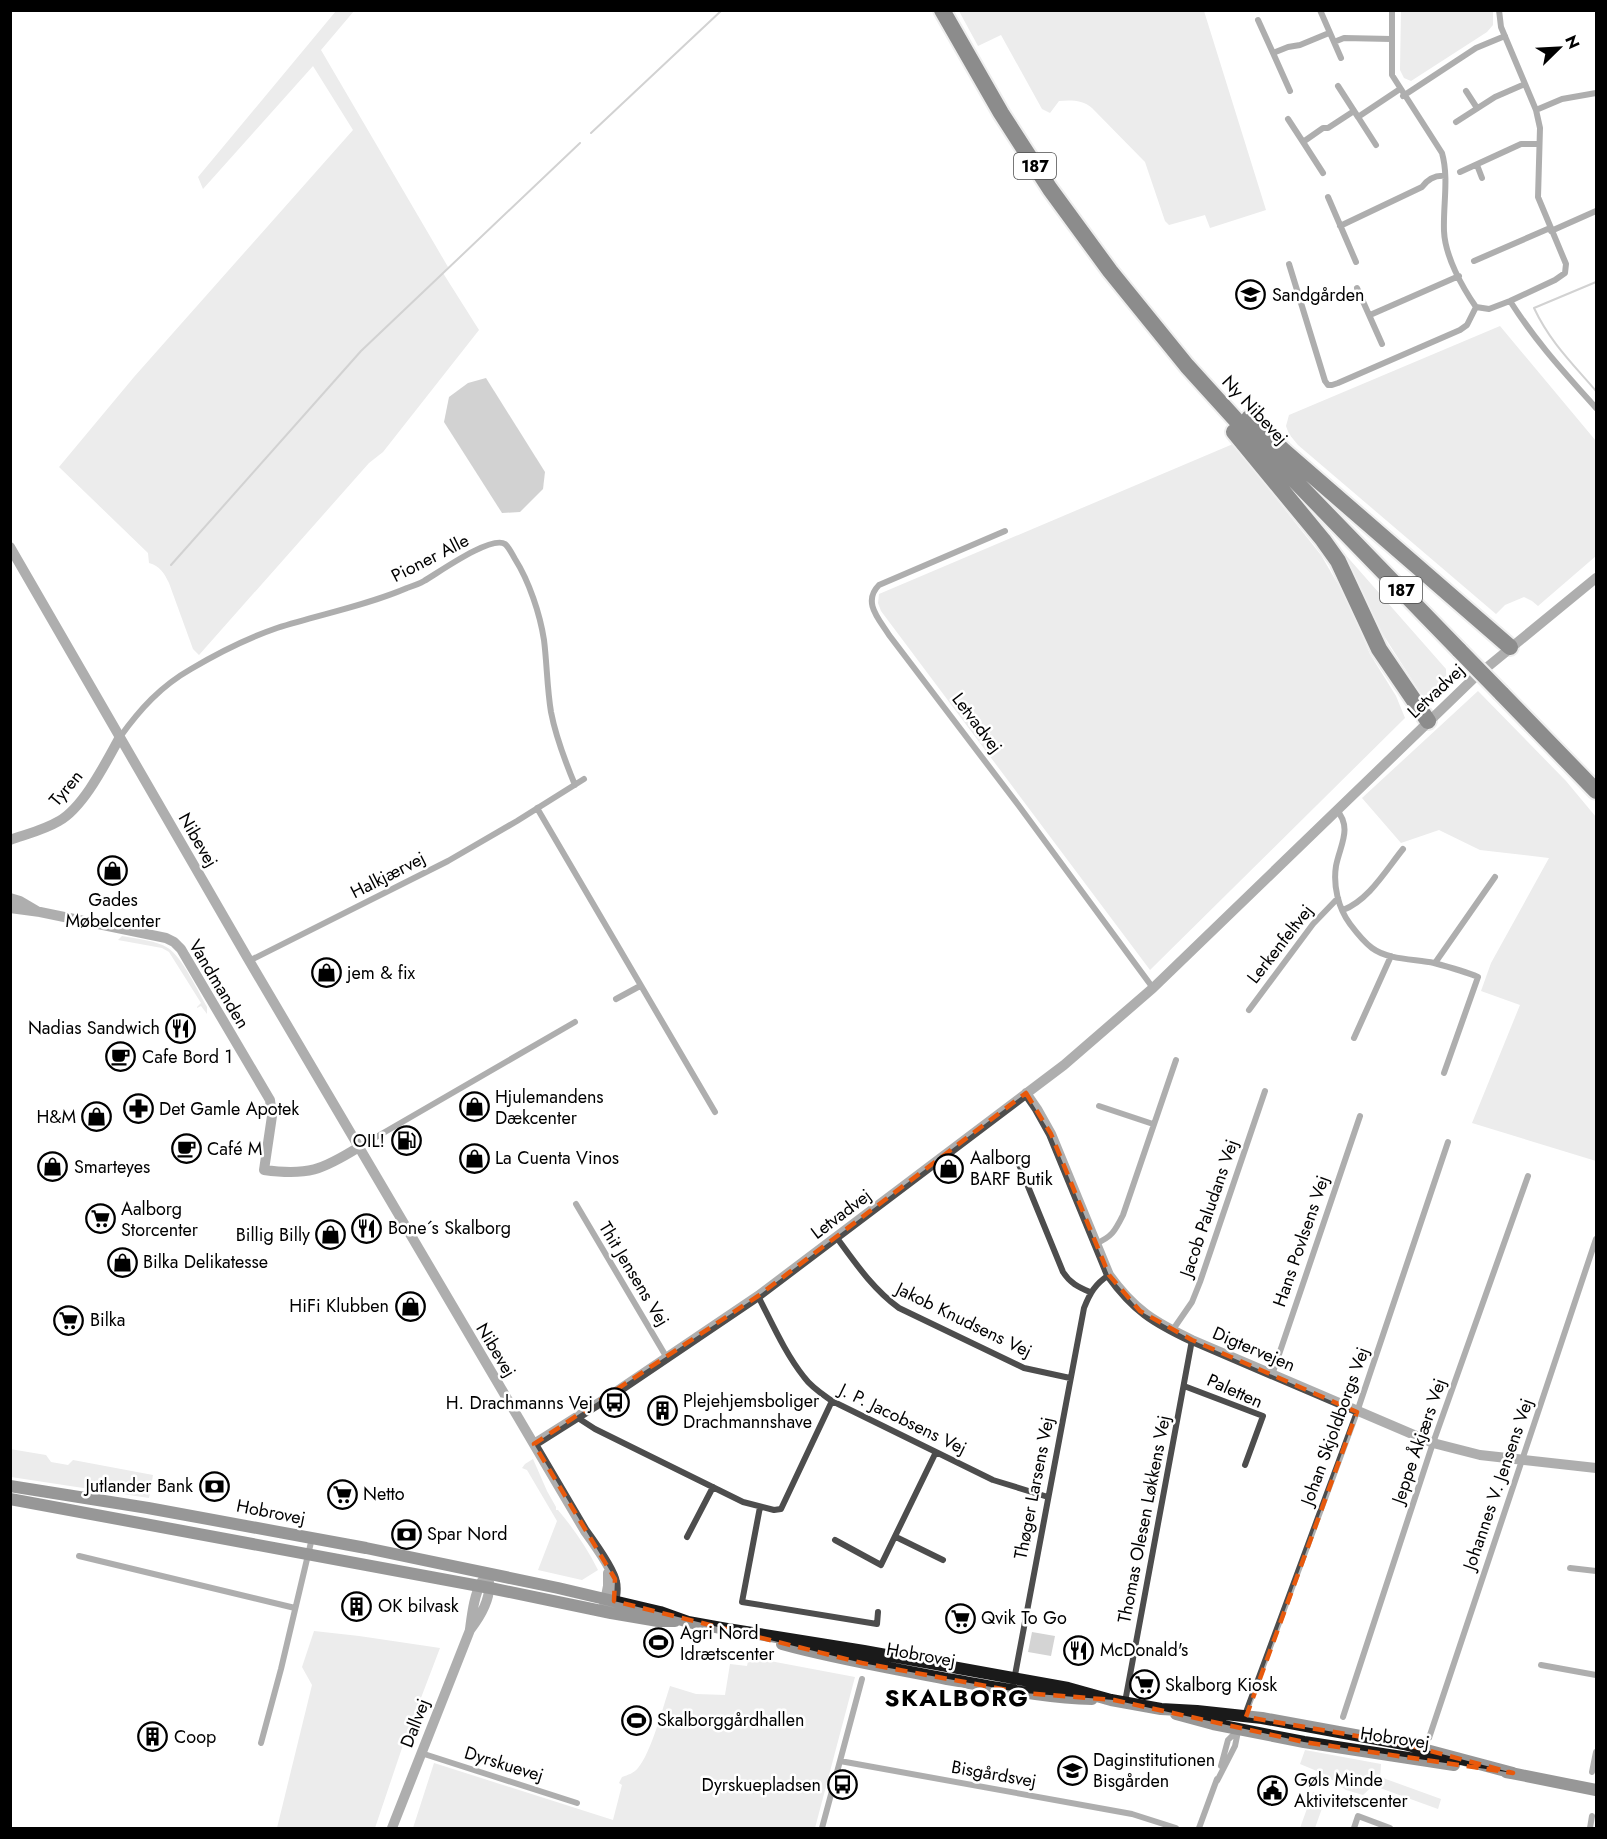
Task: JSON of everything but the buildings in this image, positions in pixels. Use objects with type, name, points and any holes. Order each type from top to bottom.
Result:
[{"type":"highway","name":"Ny Nibevej","points":[[942,10],[1001,113],[1050,189],[1110,271],[1187,366],[1236,420],[1596,790]]},
{"type":"highway","points":[[1143,311],[1268,437],[1510,648]]},
{"type":"highway","points":[[1187,366],[1203,394],[1338,561],[1379,649],[1428,721]]},
{"type":"main road","name":"Hobrovej","points":[[10,1486],[148,1508],[488,1573],[608,1606]]},
{"type":"main road","name":"Hobrovej","points":[[10,1499],[484,1587],[660,1612],[688,1622],[727,1629],[825,1656],[1013,1684],[1067,1699],[1111,1700],[1161,1708],[1197,1710],[1270,1720],[1404,1744],[1513,1773]]},
{"type":"main road","name":"Hobrovej","points":[[1161,1708],[1195,1720],[1238,1730],[1335,1747],[1513,1773],[1596,1790]]},
{"type":"street","points":[[1320,10],[1341,58]]},
{"type":"street","points":[[1392,10],[1392,75],[1442,153],[1446,165],[1444,232],[1447,252],[1476,307],[1489,309],[1555,280],[1565,273],[1566,264],[1538,197],[1540,128],[1536,110],[1501,27],[1499,10]]},
{"type":"street","points":[[1258,20],[1290,92]]},
{"type":"street","points":[[1273,53],[1329,33]]},
{"type":"street","points":[[1303,142],[1323,128],[1328,128],[1401,92],[1476,48],[1505,36]]},
{"type":"street","points":[[1334,42],[1344,38],[1391,39]]},
{"type":"street","points":[[1456,122],[1495,97],[1525,84]]},
{"type":"street","points":[[1338,86],[1376,145]]},
{"type":"street","points":[[1466,91],[1477,108]]},
{"type":"street","points":[[1536,110],[1562,99],[1596,93]]},
{"type":"street","points":[[1288,119],[1323,173]]},
{"type":"street","points":[[1460,172],[1521,144],[1539,144]]},
{"type":"street","points":[[1477,165],[1482,178]]},
{"type":"street","points":[[1340,226],[1422,187],[1432,178],[1446,177]]},
{"type":"street","points":[[1328,197],[1356,262]]},
{"type":"street","points":[[1474,261],[1596,211]]},
{"type":"street","points":[[1289,264],[1325,381],[1332,386],[1460,330],[1467,325],[1476,307]]},
{"type":"street","points":[[1370,315],[1458,276]]},
{"type":"street","points":[[1357,288],[1382,344]]},
{"type":"street","points":[[1510,301],[1526,327],[1546,352],[1596,408]]},
{"type":"street","name":"Letvadvej","points":[[1005,531],[879,585],[873,590],[872,608],[889,635],[1153,988]]},
{"type":"street","name":"Pioner Alle","points":[[120,737],[156,693],[190,669],[221,653],[278,628],[363,605],[393,594],[423,582],[478,549],[501,542],[507,545],[522,569],[539,616],[544,639],[551,712],[560,749],[575,785]]},
{"type":"street","name":"Nibevej","points":[[10,547],[249,961],[615,1579],[608,1606]]},
{"type":"street","name":"Letvadvej","points":[[534,1444],[578,1418],[758,1296],[1072,1059],[1153,988],[1428,721],[1510,648],[1596,578]]},
{"type":"street","name":"Tyren","points":[[10,846],[15,839],[48,827],[73,811],[120,737]]},
{"type":"street","name":"Halkjærvej","points":[[249,961],[448,861],[584,779]]},
{"type":"street","points":[[537,808],[715,1112]]},
{"type":"street","name":"Lerkenfeltvej","points":[[1336,809],[1344,821],[1345,830],[1336,867],[1335,882],[1338,898],[1348,922],[1372,948],[1391,956],[1435,963],[1478,977],[1444,1073]]},
{"type":"street","name":"Lerkenfeltvej","points":[[1343,910],[1368,892],[1403,849]]},
{"type":"street","points":[[1435,963],[1495,877]]},
{"type":"street","name":"Vandmanden","points":[[10,898],[40,912]]},
{"type":"street","name":"Lerkenfeltvej","points":[[1249,1010],[1312,924],[1338,898]]},
{"type":"street","name":"Vandmanden","points":[[10,908],[166,938],[174,942],[181,950],[270,1100],[272,1116],[264,1170],[297,1172],[324,1168],[359,1148]]},
{"type":"street","points":[[1354,1038],[1391,956]]},
{"type":"street","points":[[616,999],[640,986]]},
{"type":"street","points":[[359,1148],[575,1022]]},
{"type":"street","points":[[1095,1244],[1107,1239],[1114,1232],[1123,1215],[1176,1060]]},
{"type":"street","name":"Jacob Paludans Vej","points":[[1172,1331],[1192,1302],[1265,1091]]},
{"type":"street","name":"Digtervejen","points":[[1026,1093],[1051,1134],[1109,1275],[1123,1295],[1140,1311],[1172,1331],[1192,1340],[1357,1412],[1453,1450],[1596,1468]]},
{"type":"street","points":[[1099,1106],[1153,1124]]},
{"type":"street","name":"Hans Povlsens Vej","points":[[1272,1375],[1360,1116]]},
{"type":"street","name":"Johan Skjoldborgs Vej","points":[[1244,1717],[1357,1412],[1448,1142]]},
{"type":"street","points":[[1018,1162],[1063,1272],[1069,1281],[1090,1292],[1097,1283],[1109,1275]]},
{"type":"street","name":"Jeppe Åkjærs Vej","points":[[1343,1717],[1433,1443],[1528,1176]]},
{"type":"street","name":"Thit Jensens Vej","points":[[576,1204],[667,1358]]},
{"type":"street","name":"Jakob Knudsens Vej","points":[[837,1238],[882,1296],[899,1308],[1024,1368],[1070,1378]]},
{"type":"street","name":"Johannes V. Jensens Vej","points":[[1429,1738],[1596,1239]]},
{"type":"street","name":"Thøger Larsens Vej","points":[[1013,1684],[1070,1378],[1084,1308],[1090,1292]]},
{"type":"street","name":"J. P. Jacobsens Vej","points":[[758,1296],[791,1360],[814,1389],[832,1401],[1003,1485],[1048,1497]]},
{"type":"street","name":"Thomas Olesen Løkkens Vej","points":[[1125,1702],[1192,1340]]},
{"type":"street","name":"Paletten","points":[[1184,1386],[1263,1416],[1245,1465]]},
{"type":"street","points":[[578,1418],[594,1429],[743,1502],[774,1510],[781,1509],[832,1401]]},
{"type":"street","points":[[836,1540],[882,1564],[936,1452]]},
{"type":"street","points":[[687,1538],[713,1486]]},
{"type":"street","points":[[760,1507],[742,1602],[877,1624],[878,1612]]},
{"type":"street","points":[[896,1537],[943,1560]]},
{"type":"street","name":"Hobrovej","points":[[261,1743],[312,1538]]},
{"type":"street","points":[[80,1556],[295,1608]]},
{"type":"street","points":[[1570,1568],[1596,1571]]},
{"type":"street","name":"Dallvej","points":[[392,1828],[470,1630],[471,1614],[488,1573]]},
{"type":"street","points":[[248,1606],[249,1598]]},
{"type":"street","points":[[1541,1665],[1596,1675]]},
{"type":"street","points":[[822,1828],[862,1680]]},
{"type":"street","points":[[1199,1828],[1217,1781],[1228,1740],[1238,1730],[1244,1717]]},
{"type":"street","points":[[1592,1772],[1596,1752]]},
{"type":"street","name":"Dyrskuevej","points":[[421,1753],[577,1803]]},
{"type":"street","name":"Bisgårdsvej","points":[[840,1761],[1132,1814],[1176,1828]]},
{"type":"street","points":[[1354,1828],[1358,1816],[1390,1828]]},
{"type":"street","points":[[1590,1828],[1592,1816]]},
{"type":"highlighted area","points":[[1026,1093],[1051,1134],[1109,1275],[1140,1311],[1192,1340],[1357,1412],[1246,1717],[1404,1744],[1513,1773],[1304,1742],[1114,1700],[1024,1693],[862,1663],[614,1601],[615,1579],[534,1444],[758,1296]]},
{"type":"shaded area","points":[[336,11],[354,11],[321,50],[448,267],[443,273],[479,330],[383,452],[369,463],[199,655],[193,649],[169,583],[163,573],[149,563],[148,553],[59,467],[134,377],[353,130],[313,66],[203,189],[198,177]]},
{"type":"shaded area","points":[[959,11],[1204,11],[1266,210],[1210,228],[1205,215],[1169,225],[1165,221],[1145,162],[1085,103],[1059,101],[1050,113],[1042,109],[1001,35],[978,46]]},
{"type":"shaded area","points":[[1401,11],[1493,11],[1493,25],[1487,32],[1411,81],[1404,78],[1400,70]]},
{"type":"shaded area","points":[[1500,326],[1596,441],[1596,556],[1538,606],[1524,597],[1505,605],[1496,614],[1298,445],[1286,426],[1289,415]]},
{"type":"shaded area","points":[[486,378],[545,472],[543,489],[520,512],[502,513],[444,422],[449,397],[468,383]]},
{"type":"shaded area","points":[[1233,444],[1321,555],[1346,598],[1370,654],[1396,696],[1405,718],[1150,970],[881,611],[878,603],[879,594]]},
{"type":"shaded area","points":[[1343,552],[1446,669],[1445,688],[1441,696],[1423,697],[1384,636],[1345,562]]},
{"type":"shaded area","points":[[1478,691],[1566,781],[1596,817],[1596,1161],[1472,1123],[1520,1005],[1481,991],[1491,963],[1549,858],[1480,850],[1439,830],[1401,843],[1362,798]]},
{"type":"shaded area","points":[[122,936],[157,943],[173,952],[184,966],[207,1007],[207,1014],[201,1006],[197,1008],[201,1003],[169,952],[162,948],[118,940]]},
{"type":"shaded area","points":[[10,1449],[46,1455],[51,1462],[68,1465],[73,1460],[153,1475],[149,1498],[11,1477]]},
{"type":"shaded area","points":[[533,1459],[556,1510],[575,1532],[598,1570],[582,1580],[538,1570],[557,1521],[527,1470],[522,1468]]},
{"type":"shaded area","points":[[314,1631],[440,1648],[403,1745],[375,1828],[277,1828],[312,1685],[302,1667]]},
{"type":"shaded area","points":[[1032,1632],[1055,1636],[1051,1656],[1028,1652]]},
{"type":"shaded area","points":[[749,1657],[855,1677],[815,1828],[413,1828],[434,1763],[613,1820],[622,1785],[619,1783],[622,1777],[638,1768],[648,1752],[670,1686],[696,1694],[725,1695],[730,1664],[747,1666]]},
{"type":"shaded area","points":[[1305,1750],[1381,1764],[1380,1779],[1363,1795],[1346,1790],[1324,1774],[1300,1764]]},
{"type":"shaded area","points":[[1383,1778],[1441,1799],[1438,1809],[1380,1788]]},
{"type":"shaded area","points":[[1313,1792],[1326,1797],[1315,1828],[1300,1828]]},
{"type":"waterway","points":[[591,133],[722,10]]},
{"type":"waterway","points":[[171,565],[361,351],[580,143]]},
{"type":"waterway","points":[[1596,282],[1534,308],[1554,342],[1596,391]]},
{"type":"place","name":"Sandgården","points":[[1251,295]]},
{"type":"place","name":"Gades Møbelcenter","points":[[113,871]]},
{"type":"place","name":"jem & fix","points":[[326,973]]},
{"type":"place","name":"Nadias Sandwich","points":[[181,1028]]},
{"type":"place","name":"Cafe Bord 1","points":[[121,1057]]},
{"type":"place","name":"Hjulemandens Dækcenter","points":[[474,1107]]},
{"type":"place","name":"Det Gamle Apotek","points":[[138,1109]]},
{"type":"place","name":"H&M","points":[[97,1117]]},
{"type":"place","name":"OIL!","points":[[406,1141]]},
{"type":"place","name":"Café M","points":[[186,1149]]},
{"type":"place","name":"La Cuenta Vinos","points":[[474,1158]]},
{"type":"place","name":"Smarteyes","points":[[53,1167]]},
{"type":"place","name":"Aalborg BARF Butik","points":[[949,1168]]},
{"type":"place","name":"Aalborg Storcenter","points":[[100,1219]]},
{"type":"place","name":"Bone´s Skalborg","points":[[367,1228]]},
{"type":"place","name":"Billig Billy","points":[[331,1235]]},
{"type":"place","name":"Bilka Delikatesse","points":[[122,1262]]},
{"type":"place","name":"HiFi Klubben","points":[[410,1306]]},
{"type":"place","name":"Bilka","points":[[69,1320]]},
{"type":"place","name":"H. Drachmanns Vej","points":[[614,1403]]},
{"type":"place","name":"Plejehjemsboliger Drachmannshave","points":[[662,1411]]},
{"type":"place","name":"Jutlander Bank","points":[[214,1486]]},
{"type":"place","name":"Netto","points":[[342,1494]]},
{"type":"place","name":"Spar Nord","points":[[406,1534]]},
{"type":"place","name":"OK bilvask","points":[[357,1606]]},
{"type":"place","name":"Qvik To Go","points":[[960,1618]]},
{"type":"place","name":"Agri Nord Idrætscenter","points":[[659,1643]]},
{"type":"place","name":"McDonald's","points":[[1079,1650]]},
{"type":"place","name":"Skalborg Kiosk","points":[[1144,1685]]},
{"type":"place","name":"Skalborggårdhallen","points":[[636,1720]]},
{"type":"place","name":"Coop","points":[[153,1737]]},
{"type":"place","name":"Daginstitutionen Bisgården","points":[[1072,1770]]},
{"type":"place","name":"Dyrskuepladsen","points":[[842,1785]]},
{"type":"place","name":"Gøls Minde Aktivitetscenter","points":[[1273,1790]]},
{"type":"district","name":"SKALBORG","points":[[957,1697]]}]
